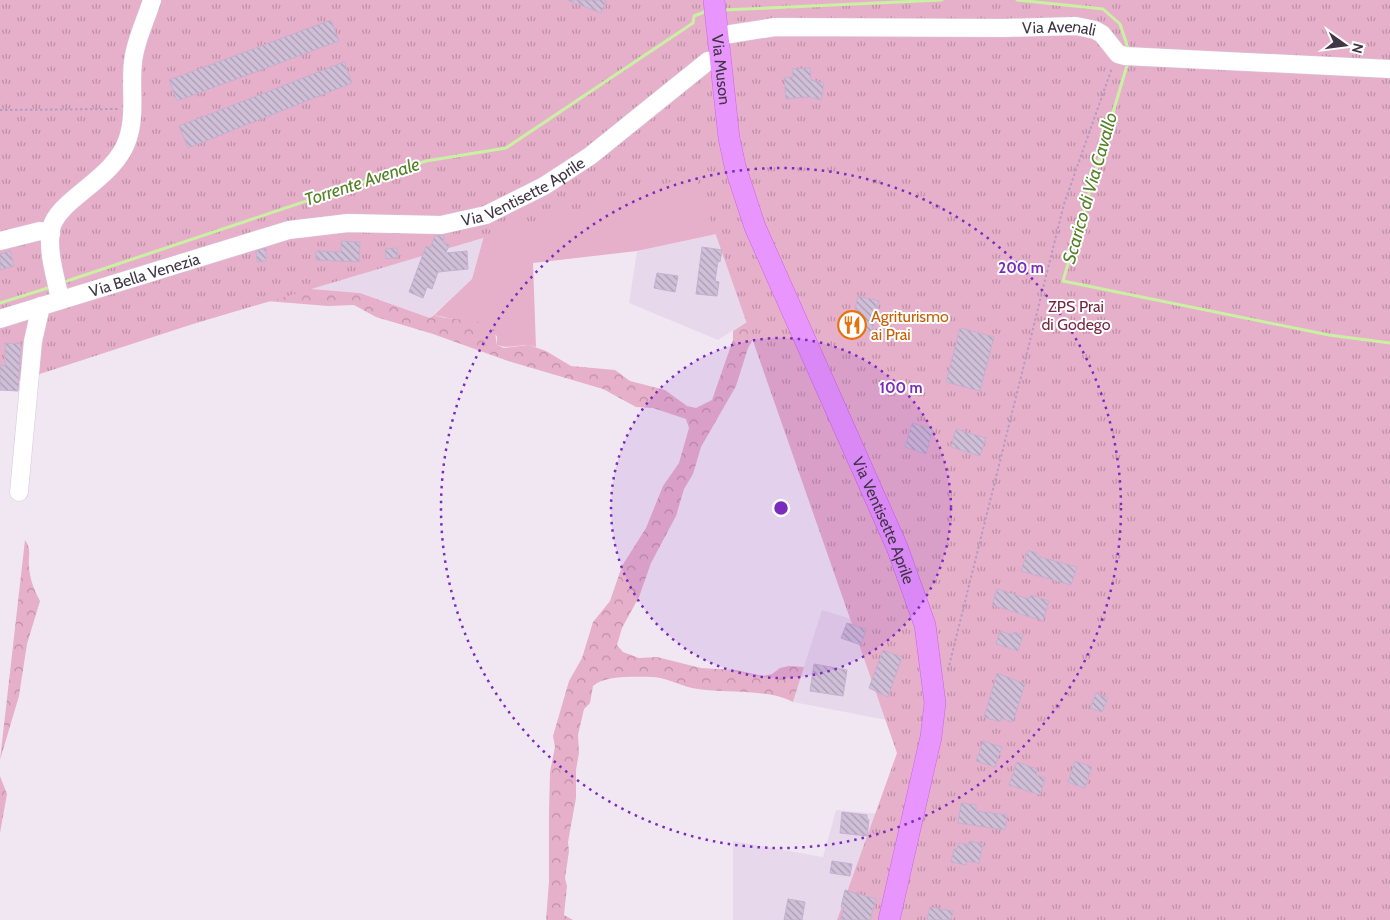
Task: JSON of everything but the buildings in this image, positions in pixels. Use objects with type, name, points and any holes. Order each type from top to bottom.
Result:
[{"type":"main road","name":"Via Muson","points":[[714,0],[729,138]]},
{"type":"main road","name":"Via Ventisette Aprile","points":[[729,138],[755,227],[897,547],[925,625],[935,703],[933,720],[916,807],[889,920]]},
{"type":"street","points":[[58,290],[51,234],[52,226],[59,213],[107,172],[122,155],[129,137],[132,112],[133,61],[152,0]]},
{"type":"street","name":"Via Avenali","points":[[718,36],[775,27],[1004,28],[1076,26],[1102,34],[1126,56]]},
{"type":"street","points":[[1126,56],[1390,69]]},
{"type":"street","name":"Via Ventisette Aprile","points":[[289,230],[348,223],[441,225],[486,215],[544,186],[590,156],[708,60],[720,59]]},
{"type":"street","name":"Via Bella Venezia","points":[[0,319],[41,306],[58,290],[289,230]]},
{"type":"street","points":[[0,242],[40,231],[51,234]]},
{"type":"street","points":[[19,492],[33,341],[41,306]]},
{"type":"path","points":[[945,677],[952,660],[1064,204],[1126,56]]},
{"type":"path","points":[[0,110],[115,109],[132,112]]},
{"type":"shaded area","points":[[740,229],[773,305],[718,340],[629,303],[637,251]]},
{"type":"shaded area","points":[[485,232],[472,279],[430,318],[360,293],[178,278]]},
{"type":"shaded area","points":[[822,610],[912,638],[923,727],[793,702]]},
{"type":"shaded area","points":[[836,810],[903,816],[878,920],[733,920],[733,841],[823,857]]},
{"type":"green space","name":"ZPS Prai di Godego","points":[[0,0],[1390,0],[1390,920],[837,920],[897,753],[695,175],[193,324],[0,387]]},
{"type":"green space","points":[[689,95],[740,229],[637,251],[533,263],[536,347],[497,345],[497,336],[477,324],[434,315],[472,279],[485,232]]},
{"type":"green space","points":[[179,278],[360,293],[430,318],[434,315],[488,324],[494,327],[497,345],[504,348],[529,345],[546,351],[571,366],[615,370],[630,381],[665,390],[687,406],[696,408],[712,400],[733,340],[733,331],[773,305],[748,348],[736,386],[701,447],[693,474],[684,489],[676,516],[651,563],[639,597],[622,628],[617,645],[623,652],[639,658],[657,657],[701,668],[736,670],[763,676],[789,666],[804,667],[793,702],[758,693],[692,688],[656,677],[613,678],[593,686],[590,703],[584,709],[578,735],[579,753],[576,770],[576,798],[568,842],[564,915],[573,920],[546,920],[549,881],[550,772],[555,747],[553,736],[569,681],[582,658],[593,622],[610,601],[622,566],[646,528],[663,486],[679,463],[689,428],[686,419],[653,408],[636,407],[603,389],[508,361],[433,334],[376,317],[354,305],[328,306],[266,301]]},
{"type":"green space","points":[[25,540],[29,550],[31,580],[40,601],[27,644],[19,696],[0,760]]},
{"type":"green space","points":[[0,776],[7,794],[0,833]]},
{"type":"waterway","name":"Scarico di Via Cavallo","points":[[723,10],[942,0]]},
{"type":"waterway","name":"Scarico di Via Cavallo","points":[[1017,0],[1103,9],[1120,24],[1129,51]]},
{"type":"waterway","name":"Torrente Avenale","points":[[61,283],[426,161],[506,148],[693,23],[694,16],[707,11]]},
{"type":"waterway","name":"Scarico di Via Cavallo","points":[[1128,62],[1063,281],[1329,335],[1390,343]]},
{"type":"waterway","name":"Torrente Avenale","points":[[0,303],[51,287]]},
{"type":"place","name":"Agriturismo ai Prai","points":[[852,325]]}]
